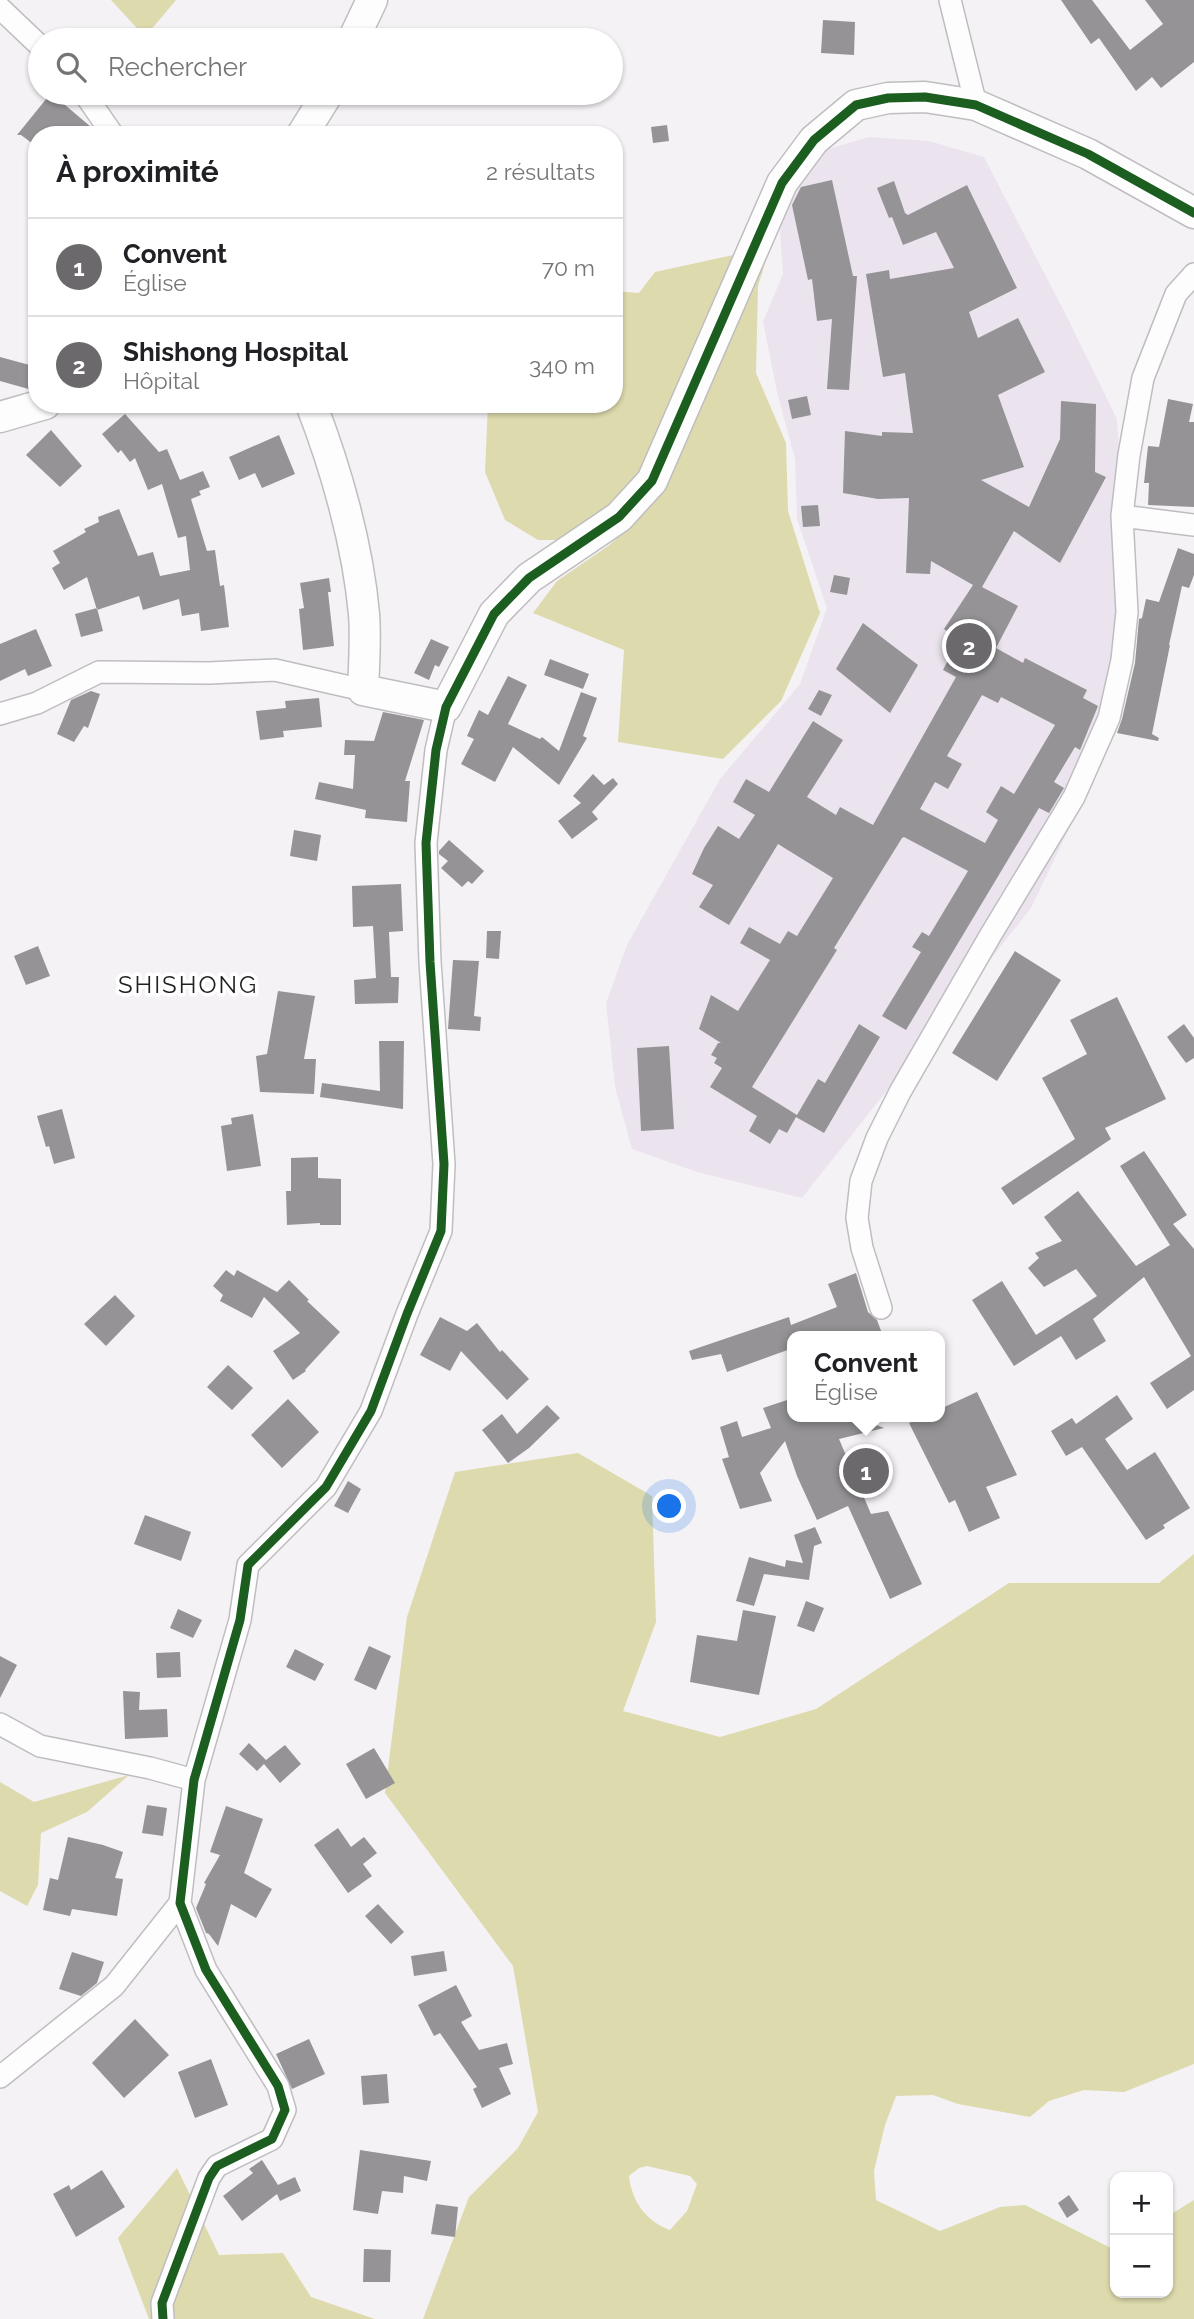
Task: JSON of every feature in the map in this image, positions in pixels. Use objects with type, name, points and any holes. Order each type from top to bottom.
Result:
[{"type":"street","points":[[359,28],[372,0]]},
{"type":"street","points":[[950,0],[976,104]]},
{"type":"street","points":[[0,8],[28,35]]},
{"type":"street","points":[[163,2319],[162,2303],[209,2178],[217,2166],[272,2139],[285,2110],[278,2085],[206,1969],[180,1903],[194,1780],[240,1620],[248,1565],[326,1487],[371,1411],[441,1231],[444,1164],[431,975],[426,842],[436,750],[446,707],[494,614],[529,579],[619,517],[652,481],[782,184],[814,140],[856,105],[878,100],[925,97],[976,104],[1088,154],[1194,213]]},
{"type":"street","points":[[92,105],[107,126]]},
{"type":"street","points":[[308,126],[321,105]]},
{"type":"street","points":[[881,1308],[862,1248],[857,1217],[860,1181],[877,1138],[900,1092],[1074,797],[1109,718],[1122,660],[1127,612],[1122,516],[1129,455],[1143,378],[1176,293],[1194,274]]},
{"type":"street","points":[[0,417],[28,409]]},
{"type":"street","points":[[314,413],[325,440],[356,553],[364,613],[363,690]]},
{"type":"street","points":[[1122,516],[1194,525]]},
{"type":"street","points":[[0,714],[37,703],[99,672],[209,673],[275,670],[446,707]]},
{"type":"street","points":[[0,1724],[40,1746],[150,1768],[194,1780]]},
{"type":"street","points":[[0,2077],[114,1986],[180,1903]]},
{"type":"shaded area","points":[[111,0],[176,0],[153,28],[137,28]]},
{"type":"shaded area","points":[[869,137],[929,141],[984,157],[1117,419],[1129,602],[1117,729],[1031,908],[802,1198],[697,1172],[632,1149],[615,1087],[606,1003],[627,945],[720,779],[800,684],[827,608],[797,519],[795,459],[777,392],[763,322],[783,274],[777,188],[818,152]]},
{"type":"shaded area","points":[[770,247],[758,286],[756,373],[786,443],[788,511],[820,613],[781,701],[723,759],[618,742],[624,650],[533,613],[557,581],[608,546],[638,520],[675,469],[682,448],[641,488],[560,540],[538,540],[505,520],[485,472],[488,413],[623,413],[623,292],[639,293],[655,272]]},
{"type":"shaded area","points":[[578,1453],[652,1496],[656,1622],[623,1711],[720,1737],[816,1709],[1009,1583],[1159,1583],[1194,1554],[1194,2064],[1124,2092],[1084,2090],[1049,2101],[1030,2117],[958,2104],[933,2095],[896,2096],[885,2125],[874,2171],[876,2200],[940,2231],[1000,2207],[1025,2205],[1110,2248],[1110,2298],[1173,2298],[1173,2213],[1194,2200],[1194,2319],[423,2319],[469,2197],[518,2148],[538,2112],[513,1966],[385,1793],[407,1617],[455,1472]],"holes":[[[647,2166],[690,2176],[697,2184],[687,2211],[670,2230],[647,2216],[633,2194],[629,2176],[639,2168]]]},
{"type":"shaded area","points":[[129,1775],[87,1812],[41,1833],[38,1885],[27,1906],[0,1891],[0,1782],[34,1802]]},
{"type":"shaded area","points":[[177,2168],[219,2255],[283,2253],[311,2297],[375,2319],[149,2319],[118,2238]]},
{"type":"building","points":[[1061,0],[1092,0],[1130,50],[1163,24],[1145,0],[1194,0],[1194,62],[1161,88],[1152,77],[1136,91],[1099,38],[1091,44]]},
{"type":"building","points":[[823,20],[855,22],[854,55],[821,53]]},
{"type":"building","points":[[41,105],[65,105],[90,126],[28,126],[28,140],[17,135]]},
{"type":"building","points":[[667,125],[669,141],[653,143],[651,127]]},
{"type":"building","points":[[832,180],[853,276],[857,276],[849,390],[827,389],[832,319],[817,321],[812,279],[808,280],[792,205],[801,187]]},
{"type":"building","points":[[894,181],[908,215],[967,185],[1017,288],[969,312],[978,338],[1018,318],[1045,372],[998,395],[1024,467],[981,480],[1029,507],[1060,439],[1061,401],[1096,404],[1095,472],[1106,477],[1060,563],[1014,531],[982,587],[1018,606],[996,648],[1023,663],[1025,658],[1087,690],[1083,698],[1098,706],[1080,750],[1075,747],[1054,782],[1064,788],[1049,813],[1039,808],[906,1030],[882,1016],[921,952],[912,947],[922,932],[929,936],[968,871],[902,838],[834,948],[837,950],[752,1087],[797,1115],[818,1079],[825,1083],[859,1024],[880,1037],[824,1133],[796,1117],[787,1133],[779,1129],[770,1144],[749,1131],[757,1116],[710,1087],[722,1068],[714,1063],[717,1058],[711,1055],[718,1043],[721,1043],[699,1029],[711,995],[738,1011],[770,960],[740,943],[749,927],[780,944],[788,931],[797,936],[833,878],[778,844],[729,925],[699,907],[713,885],[692,874],[718,826],[739,839],[755,815],[733,802],[746,779],[769,792],[813,721],[843,740],[807,797],[836,815],[840,807],[873,825],[956,677],[943,670],[959,639],[944,629],[973,585],[931,561],[930,574],[906,573],[909,498],[878,499],[843,493],[845,431],[882,436],[882,432],[913,433],[905,373],[883,377],[866,274],[889,270],[890,279],[954,268],[936,232],[903,245],[877,188]],"holes":[[[982,695],[998,703],[1001,697],[1055,725],[1014,794],[1001,786],[986,812],[998,820],[985,843],[920,809],[935,782],[948,789],[962,764],[947,756]]]},
{"type":"building","points":[[0,357],[28,365],[28,389],[0,381]]},
{"type":"building","points":[[807,396],[811,415],[792,419],[788,400]]},
{"type":"building","points":[[1168,399],[1193,404],[1189,422],[1194,422],[1194,507],[1148,505],[1149,483],[1144,483],[1148,446],[1159,447]]},
{"type":"building","points":[[125,414],[159,452],[167,449],[180,480],[203,471],[210,487],[199,491],[201,495],[191,499],[207,551],[215,550],[220,586],[224,585],[229,627],[201,631],[199,613],[182,616],[179,599],[143,610],[139,596],[97,610],[87,577],[64,590],[52,568],[60,563],[53,551],[86,532],[84,529],[99,522],[98,517],[119,509],[138,556],[153,552],[160,576],[190,570],[186,536],[178,538],[162,484],[148,490],[135,458],[130,462],[121,450],[118,453],[102,434]]},
{"type":"building","points":[[51,430],[82,466],[60,487],[26,455]]},
{"type":"building","points":[[279,435],[295,474],[262,488],[255,473],[239,480],[229,457]]},
{"type":"building","points":[[818,505],[820,526],[803,527],[801,506]]},
{"type":"building","points":[[1178,548],[1194,554],[1194,575],[1189,588],[1182,586],[1169,645],[1152,734],[1159,738],[1158,741],[1117,733],[1135,663],[1139,619],[1142,618],[1146,599],[1159,602]]},
{"type":"building","points":[[834,575],[850,578],[847,595],[830,592]]},
{"type":"building","points":[[329,578],[334,646],[303,650],[299,609],[304,608],[300,583]]},
{"type":"building","points":[[97,608],[103,631],[81,637],[75,614]]},
{"type":"building","points":[[863,623],[918,665],[890,713],[836,669]]},
{"type":"building","points":[[36,629],[52,666],[28,676],[25,669],[0,681],[0,644]]},
{"type":"building","points":[[431,639],[449,647],[439,667],[435,665],[429,680],[414,673]]},
{"type":"building","points":[[550,659],[589,674],[583,689],[544,675]]},
{"type":"building","points":[[508,676],[527,685],[508,724],[540,739],[542,737],[559,751],[581,692],[597,698],[583,736],[587,738],[559,785],[513,747],[495,782],[461,764],[474,739],[467,736],[479,710],[488,715]]},
{"type":"building","points":[[819,690],[832,695],[821,716],[808,709]]},
{"type":"building","points":[[91,691],[100,694],[88,728],[84,726],[74,742],[57,734],[71,700]]},
{"type":"building","points":[[319,698],[322,727],[283,731],[284,737],[260,740],[256,711],[286,708],[285,701]]},
{"type":"building","points":[[383,712],[424,720],[405,781],[410,781],[407,822],[365,818],[366,810],[315,799],[319,782],[353,789],[355,755],[344,755],[345,740],[374,741]]},
{"type":"building","points":[[593,774],[604,785],[613,778],[618,784],[592,812],[598,819],[572,839],[558,821],[581,803],[573,796]]},
{"type":"building","points":[[294,830],[321,835],[317,861],[290,856]]},
{"type":"building","points":[[449,840],[484,871],[472,884],[468,881],[462,887],[441,868],[448,861],[439,851]]},
{"type":"building","points":[[401,884],[403,931],[389,932],[391,977],[399,977],[398,1003],[355,1004],[354,980],[376,978],[373,926],[353,927],[352,886]]},
{"type":"building","points":[[487,931],[501,931],[499,959],[486,958]]},
{"type":"building","points":[[38,946],[50,976],[26,985],[14,956]]},
{"type":"building","points":[[1015,951],[1061,980],[997,1081],[952,1053]]},
{"type":"building","points":[[453,960],[479,961],[474,1016],[481,1017],[480,1031],[448,1029]]},
{"type":"building","points":[[278,991],[315,996],[304,1059],[316,1059],[314,1094],[260,1092],[256,1056],[267,1054]]},
{"type":"building","points":[[1117,997],[1166,1099],[1105,1128],[1111,1139],[1013,1205],[1001,1188],[1075,1139],[1042,1078],[1087,1054],[1070,1020]]},
{"type":"building","points":[[1184,1024],[1194,1038],[1194,1058],[1186,1063],[1167,1037]]},
{"type":"building","points":[[379,1041],[404,1041],[403,1109],[320,1097],[322,1083],[380,1091]]},
{"type":"building","points":[[669,1046],[674,1129],[641,1131],[637,1048]]},
{"type":"building","points":[[62,1109],[75,1158],[54,1164],[37,1116]]},
{"type":"building","points":[[253,1114],[261,1166],[227,1171],[221,1126],[232,1124],[231,1118]]},
{"type":"building","points":[[1144,1151],[1187,1215],[1173,1224],[1194,1249],[1194,1390],[1167,1409],[1150,1383],[1191,1356],[1144,1277],[1093,1319],[1106,1341],[1076,1360],[1061,1336],[1014,1366],[972,1300],[1002,1281],[1036,1335],[1097,1296],[1076,1269],[1044,1287],[1028,1268],[1039,1258],[1035,1253],[1062,1241],[1044,1217],[1078,1191],[1136,1266],[1170,1245],[1120,1166]]},
{"type":"building","points":[[318,1157],[318,1178],[341,1179],[341,1225],[287,1225],[286,1191],[291,1191],[291,1158]]},
{"type":"building","points":[[226,1270],[234,1276],[237,1270],[277,1292],[289,1280],[340,1332],[306,1371],[293,1380],[273,1351],[300,1333],[264,1297],[252,1318],[220,1301],[223,1295],[213,1286]]},
{"type":"building","points":[[856,1273],[868,1312],[877,1320],[881,1331],[787,1331],[787,1350],[727,1372],[721,1354],[692,1360],[689,1351],[789,1317],[791,1325],[837,1307],[828,1284]]},
{"type":"building","points":[[115,1295],[135,1316],[106,1346],[84,1324]]},
{"type":"building","points":[[440,1317],[467,1331],[477,1323],[500,1352],[502,1350],[529,1379],[507,1400],[461,1351],[450,1371],[420,1355]]},
{"type":"building","points":[[228,1365],[253,1388],[232,1410],[207,1387]]},
{"type":"building","points":[[977,1392],[1017,1475],[986,1487],[1000,1518],[969,1532],[955,1500],[949,1503],[909,1423],[945,1422],[945,1407]]},
{"type":"building","points":[[1117,1395],[1133,1419],[1105,1439],[1127,1470],[1155,1452],[1190,1508],[1163,1525],[1165,1528],[1146,1540],[1082,1447],[1066,1456],[1051,1431],[1072,1418],[1076,1424]]},
{"type":"building","points":[[288,1399],[319,1432],[282,1468],[251,1435]]},
{"type":"building","points":[[787,1400],[787,1422],[869,1422],[884,1428],[839,1439],[871,1514],[888,1511],[922,1584],[890,1599],[848,1506],[817,1520],[785,1441],[760,1473],[772,1501],[740,1509],[722,1459],[729,1457],[720,1427],[737,1421],[742,1437],[771,1428],[763,1408]]},
{"type":"building","points":[[547,1405],[560,1418],[529,1448],[508,1463],[482,1430],[502,1414],[517,1434]]},
{"type":"building","points":[[348,1481],[361,1489],[348,1513],[334,1506]]},
{"type":"building","points":[[145,1515],[191,1532],[181,1561],[134,1544]]},
{"type":"building","points":[[815,1527],[822,1543],[814,1546],[809,1580],[764,1574],[754,1606],[736,1601],[749,1557],[785,1567],[786,1560],[803,1563],[794,1535]]},
{"type":"building","points":[[806,1601],[824,1608],[814,1632],[797,1626]]},
{"type":"building","points":[[178,1609],[202,1620],[193,1638],[170,1628]]},
{"type":"building","points":[[743,1610],[776,1616],[759,1695],[690,1682],[697,1635],[737,1641]]},
{"type":"building","points":[[369,1646],[391,1656],[376,1690],[354,1680]]},
{"type":"building","points":[[295,1649],[324,1664],[315,1681],[286,1667]]},
{"type":"building","points":[[180,1652],[181,1677],[157,1678],[156,1653]]},
{"type":"building","points":[[0,1656],[17,1665],[0,1698]]},
{"type":"building","points":[[123,1691],[140,1692],[139,1710],[167,1709],[168,1737],[125,1739]]},
{"type":"building","points":[[249,1743],[266,1760],[285,1745],[301,1764],[280,1783],[264,1764],[257,1771],[239,1754]]},
{"type":"building","points":[[374,1748],[395,1783],[366,1799],[346,1764]]},
{"type":"building","points":[[147,1805],[167,1808],[163,1836],[142,1833]]},
{"type":"building","points":[[226,1806],[263,1819],[244,1873],[272,1889],[256,1918],[231,1904],[218,1946],[206,1933],[196,1908],[206,1884],[204,1883],[220,1855],[210,1852]]},
{"type":"building","points":[[338,1828],[351,1847],[364,1837],[377,1853],[363,1864],[372,1876],[348,1893],[314,1845]]},
{"type":"building","points":[[68,1837],[123,1852],[115,1878],[123,1879],[117,1916],[72,1909],[70,1916],[43,1910],[50,1878],[58,1880]]},
{"type":"building","points":[[378,1904],[404,1932],[391,1944],[365,1916]]},
{"type":"building","points":[[444,1951],[447,1971],[414,1976],[411,1956]]},
{"type":"building","points":[[72,1952],[104,1962],[97,1983],[81,1996],[59,1989]]},
{"type":"building","points":[[456,1985],[472,2016],[461,2022],[479,2050],[507,2043],[513,2064],[499,2068],[511,2094],[482,2108],[473,2089],[477,2087],[440,2033],[434,2036],[418,2005]]},
{"type":"building","points":[[135,2019],[169,2055],[124,2098],[92,2063]]},
{"type":"building","points":[[309,2039],[325,2074],[292,2089],[276,2054]]},
{"type":"building","points":[[211,2059],[228,2105],[195,2118],[178,2072]]},
{"type":"building","points":[[387,2074],[389,2103],[363,2105],[361,2076]]},
{"type":"building","points":[[360,2150],[431,2161],[427,2181],[404,2176],[403,2193],[382,2191],[378,2214],[353,2210]]},
{"type":"building","points":[[262,2160],[278,2185],[295,2177],[301,2191],[280,2201],[277,2194],[242,2221],[223,2196],[253,2173],[249,2169]]},
{"type":"building","points":[[102,2170],[125,2207],[76,2237],[53,2194],[69,2185],[71,2190]]},
{"type":"building","points":[[1069,2195],[1079,2210],[1067,2218],[1058,2203]]},
{"type":"building","points":[[436,2204],[458,2207],[455,2237],[431,2234]]},
{"type":"building","points":[[364,2249],[391,2250],[390,2282],[363,2282]]},
{"type":"cycle path","points":[[163,2319],[162,2303],[209,2178],[217,2166],[272,2139],[285,2110],[278,2086],[206,1970],[180,1903],[194,1780],[240,1620],[248,1565],[326,1487],[371,1411],[441,1231],[444,1164],[430,962],[426,843],[436,750],[446,707],[494,614],[529,578],[619,517],[652,481],[782,183],[814,140],[856,105],[888,98],[925,97],[976,105],[1088,154],[1194,213]]},
{"type":"place","name":"Shishong Hospital","points":[[969,646]]},
{"type":"place","name":"Convent","points":[[866,1471]]},
{"type":"district","name":"SHISHONG","points":[[188,985]]}]
